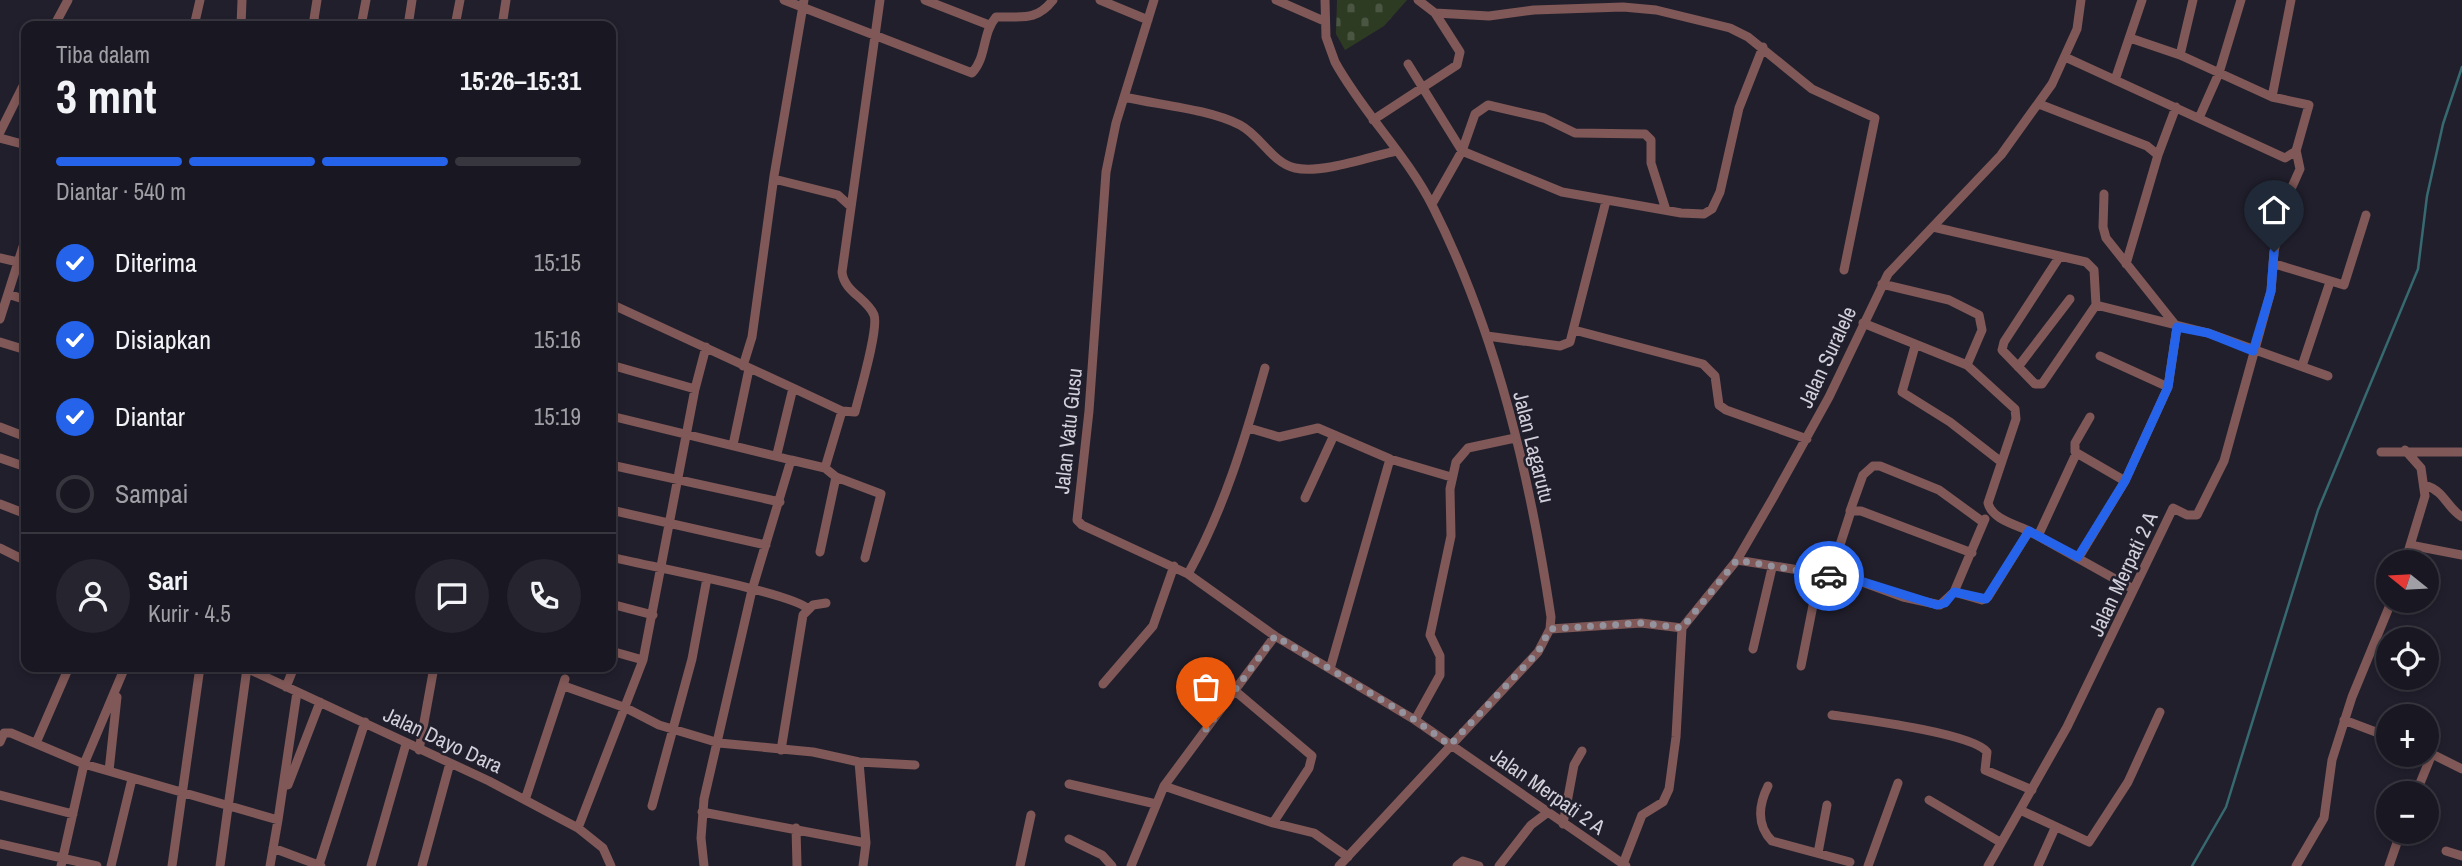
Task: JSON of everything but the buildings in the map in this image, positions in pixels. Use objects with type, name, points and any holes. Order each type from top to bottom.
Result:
[{"type":"street","points":[[57,21],[68,0]]},
{"type":"street","points":[[195,21],[200,0]]},
{"type":"street","points":[[241,21],[242,0]]},
{"type":"street","points":[[315,21],[317,0]]},
{"type":"street","points":[[362,21],[366,0]]},
{"type":"street","points":[[409,21],[412,0]]},
{"type":"street","points":[[457,21],[460,0]]},
{"type":"street","points":[[503,21],[506,0]]},
{"type":"street","points":[[784,0],[803,4],[874,37],[972,73],[978,66],[989,25],[996,17],[1028,19],[1040,15],[1053,0]]},
{"type":"street","points":[[616,306],[842,411],[855,412],[875,322],[868,307],[843,281],[849,205],[880,0]]},
{"type":"street","points":[[925,0],[989,25]]},
{"type":"street","points":[[1100,0],[1148,20]]},
{"type":"street","name":"Jalan Vatu Gusu","points":[[1154,0],[1124,97],[1106,172],[1089,411],[1077,520],[1082,525],[1188,574],[1275,636],[1415,720],[1450,745]]},
{"type":"street","points":[[1276,0],[1324,20]]},
{"type":"street","name":"Jalan Lagarutu","points":[[1325,0],[1324,20],[1335,62],[1432,204],[1471,288],[1515,438],[1542,555],[1550,629]]},
{"type":"street","points":[[1373,120],[1457,65],[1460,59],[1460,52],[1435,13],[1418,0]]},
{"type":"street","name":"Jalan Suralele","points":[[1682,628],[1737,560],[1807,439],[1882,284],[1898,262],[2001,155],[2039,104],[2077,29],[2081,0]]},
{"type":"street","points":[[2115,80],[2142,0]]},
{"type":"street","points":[[2180,55],[2193,0]]},
{"type":"street","points":[[2199,118],[2218,73],[2241,0]]},
{"type":"street","points":[[2130,38],[2180,55],[2272,97],[2291,0]]},
{"type":"street","points":[[733,445],[803,4]]},
{"type":"street","points":[[1435,13],[1489,16],[1534,9],[1636,7],[1730,28],[1763,47],[1812,89],[1875,118],[1844,270]]},
{"type":"street","points":[[1408,64],[1462,151],[1562,192],[1606,201],[1704,214],[1712,209],[1720,192],[1739,108],[1763,47]]},
{"type":"street","points":[[2065,57],[2285,158],[2296,150]]},
{"type":"street","points":[[0,132],[21,89]]},
{"type":"street","points":[[1124,97],[1241,125],[1258,137],[1284,164],[1297,169],[1312,169],[1396,151]]},
{"type":"street","name":"Jalan Merpati 2 A","points":[[1988,866],[2102,658],[2173,508],[2186,515],[2197,515],[2210,495],[2224,461],[2271,291],[2274,252],[2283,207],[2300,169],[2296,150],[2311,107],[2272,97]]},
{"type":"street","points":[[2039,104],[2147,146],[2158,155]]},
{"type":"street","points":[[1432,204],[1462,151],[1475,114],[1488,105],[1544,118],[1575,133],[1644,134],[1651,140],[1651,163],[1666,210]]},
{"type":"street","points":[[2126,264],[2158,155],[2176,107]]},
{"type":"street","points":[[0,138],[21,144]]},
{"type":"street","points":[[774,179],[838,195],[849,205]]},
{"type":"street","points":[[2078,557],[2125,481],[2168,387],[2177,327],[2104,233],[2104,194]]},
{"type":"street","points":[[1487,336],[1560,346],[1570,342],[1606,201]]},
{"type":"street","points":[[2275,264],[2340,285],[2346,282],[2366,215]]},
{"type":"street","points":[[1933,227],[2060,256],[2090,264],[2094,270],[2096,305],[2044,382],[2035,384],[2002,345],[2060,256]]},
{"type":"street","points":[[0,319],[21,256]]},
{"type":"street","points":[[0,258],[18,262]]},
{"type":"street","points":[[2302,366],[2330,282]]},
{"type":"street","points":[[1882,284],[1949,300],[1979,315],[1982,330],[1967,365]]},
{"type":"street","points":[[8,294],[21,298]]},
{"type":"street","points":[[2018,367],[2070,299]]},
{"type":"street","points":[[2096,305],[2208,333],[2328,376]]},
{"type":"street","points":[[1737,560],[1772,568],[1837,576],[1931,605],[1943,604],[1954,592],[1983,522],[1990,512],[1987,498],[2016,419],[2015,409],[1967,365],[1863,323]]},
{"type":"street","points":[[1574,330],[1703,364],[1715,376],[1720,405],[1726,410],[1807,439]]},
{"type":"street","points":[[0,342],[21,348]]},
{"type":"street","points":[[1915,346],[1902,392],[1950,422],[2000,461]]},
{"type":"street","points":[[578,828],[643,660],[695,389],[706,347]]},
{"type":"street","points":[[2099,356],[2168,387]]},
{"type":"street","points":[[616,366],[695,389]]},
{"type":"street","points":[[1188,574],[1212,528],[1249,428],[1265,368]]},
{"type":"street","points":[[777,454],[793,388]]},
{"type":"street","points":[[825,468],[842,411]]},
{"type":"street","points":[[616,417],[777,454],[825,468],[836,477],[881,495],[865,558]]},
{"type":"street","points":[[1954,592],[1986,599],[2033,533],[2076,454],[2075,443],[2090,417]]},
{"type":"street","points":[[0,427],[21,435]]},
{"type":"street","points":[[1249,428],[1279,437],[1318,428],[1390,459],[1451,477]]},
{"type":"street","points":[[1305,498],[1334,435]]},
{"type":"street","points":[[1415,720],[1440,675],[1440,656],[1430,635],[1451,536],[1451,477],[1463,450],[1515,438]]},
{"type":"street","points":[[2405,450],[2421,468],[2425,485],[2422,509],[2409,550]]},
{"type":"street","points":[[2381,452],[2462,452]]},
{"type":"street","points":[[2076,454],[2125,481]]},
{"type":"street","points":[[0,458],[21,465]]},
{"type":"street","points":[[1330,669],[1390,459]]},
{"type":"street","points":[[704,866],[702,813],[752,590],[791,460]]},
{"type":"street","points":[[616,466],[780,502]]},
{"type":"street","points":[[1837,576],[1838,551],[1850,511],[1863,475],[1873,466],[1881,466],[1939,490],[1983,522]]},
{"type":"street","points":[[820,552],[836,477]]},
{"type":"street","points":[[2425,485],[2441,491],[2453,511],[2462,517]]},
{"type":"street","points":[[0,504],[21,512]]},
{"type":"street","points":[[616,511],[766,545]]},
{"type":"street","points":[[1850,511],[1860,511],[1972,553]]},
{"type":"street","points":[[1990,512],[2133,589]]},
{"type":"street","points":[[2410,545],[2462,555]]},
{"type":"street","points":[[0,548],[21,558]]},
{"type":"street","points":[[616,558],[752,590],[803,604],[808,610]]},
{"type":"street","points":[[1103,684],[1153,626],[1174,566]]},
{"type":"street","points":[[1753,649],[1772,568]]},
{"type":"street","points":[[1801,666],[1819,575]]},
{"type":"street","points":[[652,806],[675,730],[707,578]]},
{"type":"street","points":[[781,750],[803,615],[813,605],[826,603]]},
{"type":"street","points":[[616,605],[653,615]]},
{"type":"street","points":[[2296,866],[2324,817],[2332,760],[2344,720],[2387,613]]},
{"type":"street","points":[[1339,866],[1538,652],[1550,629],[1641,623],[1682,628],[1676,737],[1669,789],[1663,802],[1642,815],[1624,865]]},
{"type":"street","points":[[1131,866],[1164,786],[1275,636]]},
{"type":"street","points":[[616,652],[643,660]]},
{"type":"street","points":[[36,743],[67,672]]},
{"type":"street","points":[[62,862],[84,764],[123,672]]},
{"type":"street","points":[[172,866],[199,672]]},
{"type":"street","points":[[220,866],[230,807],[245,672]]},
{"type":"street","name":"Jalan Dayo Dara","points":[[254,672],[365,722],[578,828],[603,848],[611,866]]},
{"type":"street","points":[[286,687],[292,672]]},
{"type":"street","points":[[419,750],[433,672]]},
{"type":"street","points":[[525,800],[564,683],[626,708],[642,719],[719,743],[813,752],[859,762],[915,765]]},
{"type":"street","points":[[108,771],[118,685]]},
{"type":"street","points":[[1234,690],[1313,758],[1273,823]]},
{"type":"street","points":[[270,866],[297,692]]},
{"type":"street","points":[[282,799],[320,702]]},
{"type":"street","points":[[2020,810],[2085,843],[2091,839],[2129,782],[2160,712]]},
{"type":"street","points":[[1832,715],[1933,732],[1980,746],[1987,752],[1985,770],[2032,790]]},
{"type":"street","points":[[2344,720],[2376,732]]},
{"type":"street","points":[[273,848],[320,866],[365,722]]},
{"type":"street","points":[[0,742],[8,732],[84,764],[278,820]]},
{"type":"street","points":[[371,866],[406,744]]},
{"type":"street","name":"Jalan Merpati 2 A","points":[[1450,745],[1624,865]]},
{"type":"street","points":[[1563,824],[1574,765],[1582,751]]},
{"type":"street","points":[[2439,758],[2462,769]]},
{"type":"street","points":[[859,762],[866,843],[863,866]]},
{"type":"street","points":[[422,866],[450,763]]},
{"type":"street","points":[[111,866],[132,779]]},
{"type":"street","points":[[1868,866],[1898,783]]},
{"type":"street","points":[[1069,785],[1156,804]]},
{"type":"street","points":[[1164,786],[1273,823],[1314,833],[1348,857]]},
{"type":"street","points":[[1768,786],[1760,808],[1766,836],[1772,841],[1852,865]]},
{"type":"street","points":[[0,794],[73,814]]},
{"type":"street","points":[[1930,800],[2000,842]]},
{"type":"street","points":[[1818,853],[1826,805]]},
{"type":"street","points":[[702,813],[796,828],[866,843]]},
{"type":"street","points":[[1499,866],[1531,825],[1547,813]]},
{"type":"street","points":[[1020,866],[1031,815]]},
{"type":"street","points":[[796,828],[797,866]]},
{"type":"street","points":[[2038,866],[2055,828]]},
{"type":"street","points":[[1069,839],[1102,855],[1112,866]]},
{"type":"street","points":[[0,844],[62,862],[97,866]]},
{"type":"street","points":[[2389,866],[2397,844]]},
{"type":"street","points":[[2445,851],[2462,856]]},
{"type":"street","points":[[1457,866],[1463,861],[1479,866]]},
{"type":"green space","points":[[1337,0],[1407,0],[1384,26],[1345,50],[1336,34]]},
{"type":"waterway","points":[[2192,866],[2226,807],[2318,510],[2418,269],[2427,196],[2443,124],[2462,67]]},
{"type":"way so far","points":[[1206,729],[1275,636],[1415,720],[1450,745],[1538,652],[1550,629],[1641,623],[1682,628],[1737,560],[1829,576]]},
{"type":"route","points":[[1829,576],[1854,579],[1903,597],[1937,605],[1945,603],[1954,592],[1986,599],[2029,531],[2078,557],[2125,481],[2168,387],[2177,327],[2208,333],[2253,351],[2271,291],[2274,252]]}]
